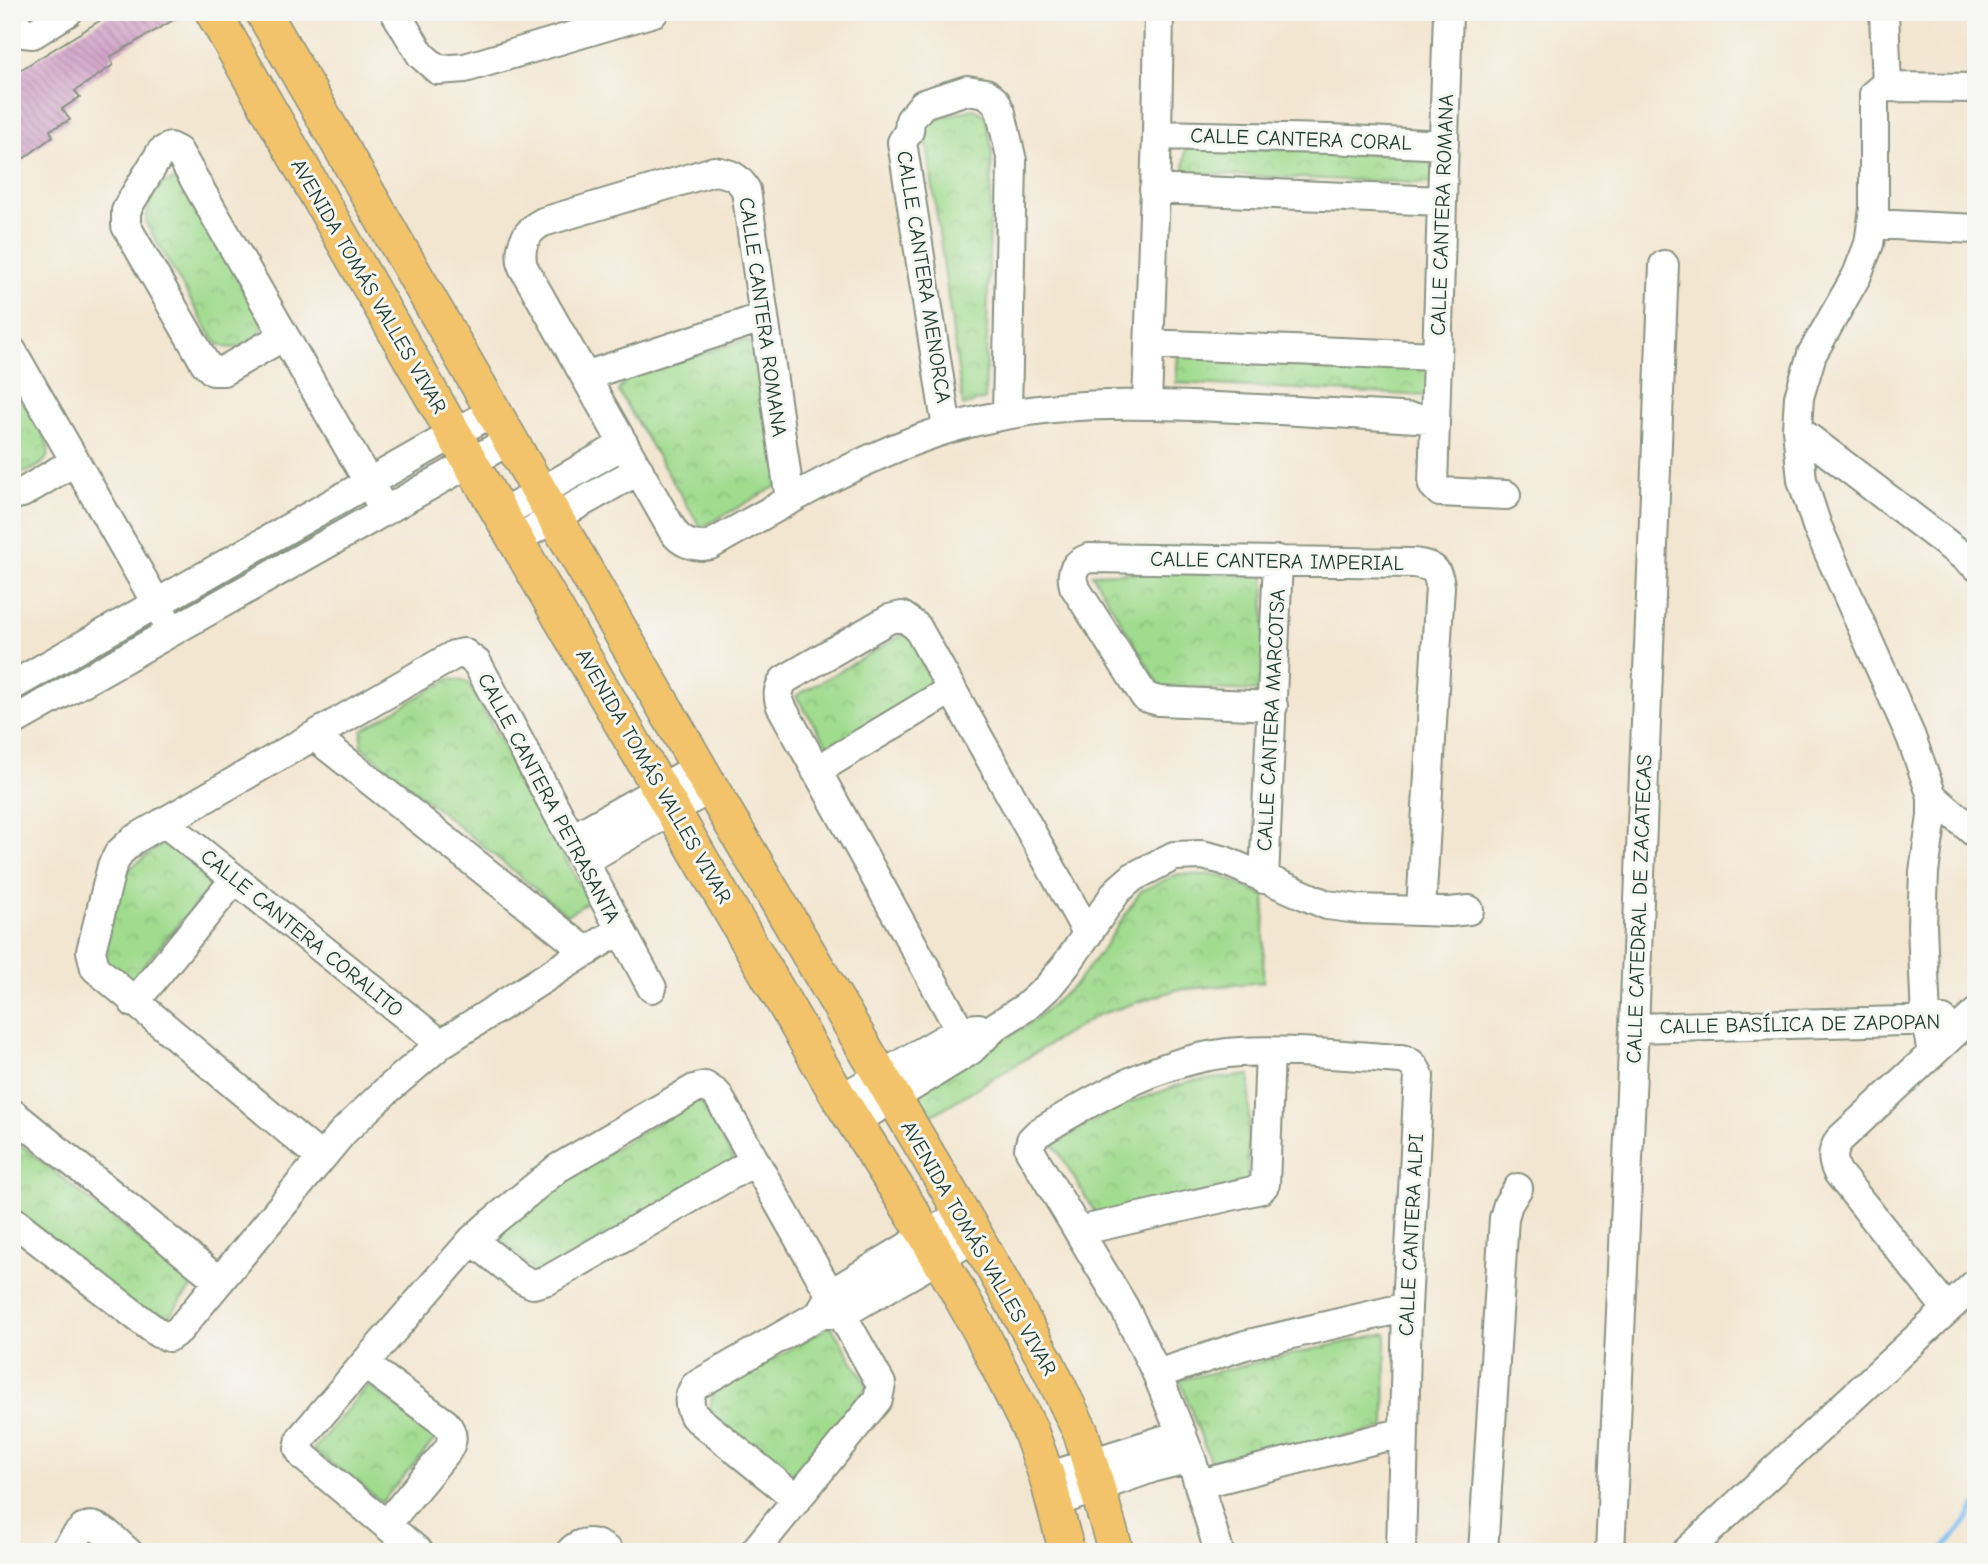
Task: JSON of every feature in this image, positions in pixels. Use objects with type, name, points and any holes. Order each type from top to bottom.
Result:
[{"type":"main road","name":"AVENIDA TOMÁS VALLES VIVAR","points":[[213,12],[509,527],[652,808],[932,1247],[1012,1389],[1051,1490],[1067,1552]]},
{"type":"main road","name":"AVENIDA TOMÁS VALLES VIVAR","points":[[263,12],[502,425],[562,497],[705,777],[970,1225],[1081,1433],[1116,1552]]},
{"type":"street","points":[[12,19],[24,33],[33,34],[68,12]]},
{"type":"street","points":[[395,12],[421,55],[438,70],[465,68],[654,12]]},
{"type":"street","points":[[1147,403],[1159,12]]},
{"type":"street","name":"CALLE CANTERA ROMANA","points":[[1448,12],[1450,25],[1433,485],[1440,492],[1506,495]]},
{"type":"street","points":[[1884,12],[1882,89],[1873,99],[1873,224],[1864,259],[1812,354],[1800,397],[1797,429],[1802,480],[1816,526],[1910,737],[1932,796],[1932,817],[1924,872],[1922,925],[1926,1020],[1932,1054]]},
{"type":"street","points":[[1882,89],[1976,88]]},
{"type":"street","name":"CALLE CANTERA MENORCA","points":[[947,429],[902,142],[909,131],[911,120],[923,104],[967,90],[986,93],[996,102],[1012,161],[1007,414]]},
{"type":"street","name":"CALLE CANTERA CORAL","points":[[1157,135],[1444,145]]},
{"type":"street","points":[[284,336],[223,371],[213,370],[205,363],[126,226],[130,202],[166,148],[178,151],[369,484],[384,511]]},
{"type":"street","name":"CALLE CANTERA ROMANA","points":[[790,500],[746,190],[735,176],[714,171],[543,222],[533,228],[526,236],[520,257],[523,267],[677,537],[695,546],[710,545],[834,476],[947,429],[1007,414],[1087,403],[1147,403],[1434,419]]},
{"type":"street","points":[[1154,188],[1442,201]]},
{"type":"street","points":[[1873,224],[1976,229]]},
{"type":"street","name":"CALLE CATEDRAL DE ZACATECAS","points":[[1610,1552],[1664,265]]},
{"type":"street","points":[[585,376],[764,317]]},
{"type":"street","points":[[1149,344],[1437,356]]},
{"type":"street","points":[[14,360],[172,632]]},
{"type":"street","points":[[12,686],[369,484],[462,448],[502,425]]},
{"type":"street","points":[[1797,429],[1976,566]]},
{"type":"street","points":[[562,497],[624,444]]},
{"type":"street","points":[[12,722],[384,511],[462,448]]},
{"type":"street","points":[[12,495],[22,493],[75,461]]},
{"type":"street","points":[[509,527],[562,497],[639,470]]},
{"type":"street","name":"CALLE CANTERA IMPERIAL","points":[[1273,706],[1158,702],[1145,697],[1074,586],[1073,569],[1079,562],[1089,558],[1414,563],[1434,569],[1439,575],[1421,911]]},
{"type":"street","name":"CALLE CANTERA MARCOTSA","points":[[1264,879],[1278,560]]},
{"type":"street","points":[[966,1040],[780,706],[779,687],[785,680],[889,619],[902,615],[918,627],[1088,934]]},
{"type":"street","name":"CALLE CANTERA PETRASANTA","points":[[321,1158],[95,968],[91,951],[112,866],[119,853],[133,840],[453,655],[464,653],[477,663],[652,988]]},
{"type":"street","points":[[817,771],[952,689]]},
{"type":"street","name":"CALLE CANTERA PETRASANTA","points":[[314,736],[587,952]]},
{"type":"street","points":[[578,850],[705,777]]},
{"type":"street","points":[[1932,796],[1976,834]]},
{"type":"street","name":"CALLE CANTERA CORALITO","points":[[164,822],[441,1044]]},
{"type":"street","points":[[847,1111],[1026,1007],[1048,987],[1117,891],[1133,877],[1174,856],[1202,855],[1223,860],[1327,905],[1358,909],[1450,912],[1469,910]]},
{"type":"street","points":[[134,1003],[235,879]]},
{"type":"street","points":[[12,1220],[158,1334],[169,1337],[179,1330],[342,1132],[386,1091],[441,1044],[620,930]]},
{"type":"street","points":[[1947,1309],[1838,1173],[1832,1157],[1839,1140],[1971,1017]]},
{"type":"street","name":"CALLE BASÍLICA DE ZAPOPAN","points":[[1634,1028],[1971,1017]]},
{"type":"street","name":"CALLE CANTERA ALPI","points":[[1219,1552],[1191,1459],[1157,1374],[1124,1307],[1033,1159],[1030,1149],[1031,1140],[1038,1133],[1110,1092],[1152,1073],[1191,1061],[1237,1052],[1270,1052],[1408,1060],[1419,1076],[1407,1307],[1401,1552]]},
{"type":"street","points":[[1079,1231],[1261,1189],[1265,1184],[1270,1052]]},
{"type":"street","points":[[419,1552],[304,1457],[299,1449],[301,1438],[472,1240],[523,1195],[558,1168],[700,1086],[712,1088],[717,1094],[831,1307],[878,1378],[881,1392],[754,1552]]},
{"type":"street","points":[[12,1113],[219,1281]]},
{"type":"street","points":[[472,1240],[520,1278],[533,1284],[548,1280],[755,1161]]},
{"type":"street","points":[[1483,1552],[1504,1218],[1508,1204],[1518,1188]]},
{"type":"street","points":[[797,1499],[694,1416],[689,1401],[695,1386],[970,1225]]},
{"type":"street","points":[[1686,1552],[1976,1283]]},
{"type":"street","points":[[1157,1374],[1245,1345],[1407,1307]]},
{"type":"street","points":[[364,1364],[445,1423],[453,1436],[447,1451],[386,1525]]},
{"type":"street","points":[[1051,1490],[1127,1464],[1191,1459],[1404,1432]]},
{"type":"street","points":[[64,1552],[83,1529],[89,1526],[101,1530],[128,1552]]},
{"type":"street","points":[[570,1552],[587,1542],[600,1544],[608,1552]]},
{"type":"green space","points":[[973,109],[986,115],[992,149],[985,399],[963,406],[924,122]]},
{"type":"green space","points":[[1186,145],[1439,156],[1438,184],[1184,173]]},
{"type":"green space","points":[[174,180],[183,182],[264,323],[256,337],[242,346],[227,347],[213,339],[146,223],[153,196],[161,186]]},
{"type":"green space","points":[[745,340],[763,350],[780,484],[701,528],[618,391],[629,376]]},
{"type":"green space","points":[[1178,352],[1431,365],[1429,396],[1176,383]]},
{"type":"green space","points":[[12,397],[20,400],[28,409],[46,440],[48,453],[46,459],[33,469],[12,475]]},
{"type":"green space","points":[[352,508],[348,519],[199,602],[191,601],[197,594]]},
{"type":"green space","points":[[1163,571],[1265,575],[1263,691],[1161,688],[1092,574]]},
{"type":"green space","points":[[141,628],[138,638],[26,700],[28,691]]},
{"type":"green space","points":[[911,630],[941,683],[830,749],[796,696]]},
{"type":"green space","points":[[449,679],[468,682],[589,901],[567,915],[361,746],[362,730]]},
{"type":"green space","points":[[164,843],[216,880],[129,983],[102,957],[122,874]]},
{"type":"green space","points":[[1178,874],[1219,875],[1265,896],[1263,982],[1176,990],[1098,1015],[929,1117],[916,1094],[1028,1025],[1076,984],[1141,891]]},
{"type":"green space","points":[[1250,1075],[1247,1183],[1097,1216],[1054,1144],[1123,1105],[1191,1081]]},
{"type":"green space","points":[[699,1098],[736,1163],[538,1275],[496,1236],[564,1179]]},
{"type":"green space","points":[[12,1138],[194,1284],[166,1320],[153,1321],[12,1208]]},
{"type":"green space","points":[[831,1326],[868,1386],[792,1479],[709,1412],[713,1393]]},
{"type":"green space","points":[[1386,1333],[1385,1428],[1212,1466],[1180,1380]]},
{"type":"green space","points":[[368,1385],[436,1438],[382,1502],[313,1450]]},
{"type":"building","points":[[114,12],[187,12],[110,57],[113,65],[75,91],[80,97],[62,109],[70,120],[50,130],[53,136],[18,163],[12,154],[12,75]]},
{"type":"waterway","points":[[1940,1552],[1960,1530],[1976,1506]]}]
